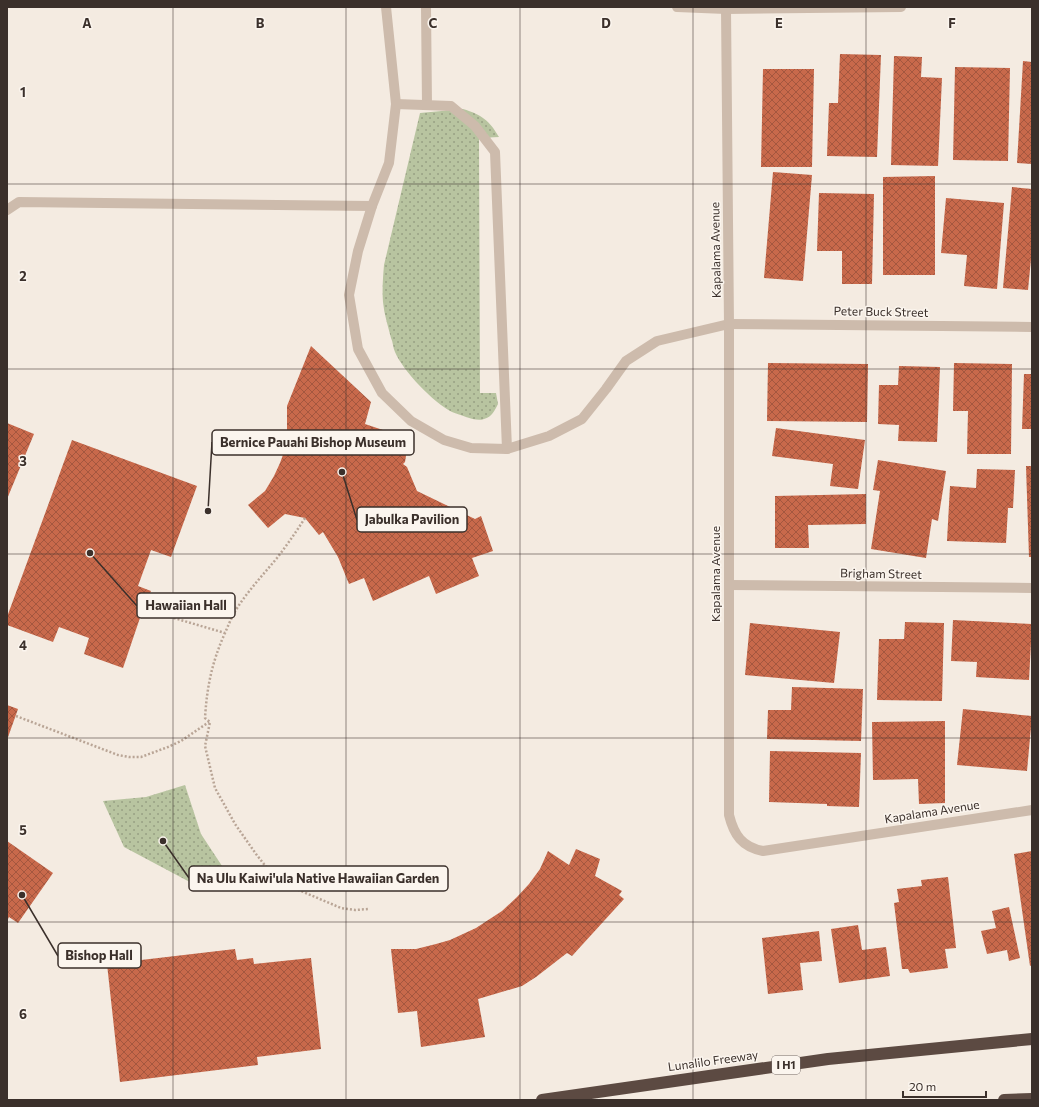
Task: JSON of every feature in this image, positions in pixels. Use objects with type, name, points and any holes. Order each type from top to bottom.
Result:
[{"type":"highway","name":"Lunalilo Freeway","points":[[542,1100],[828,1059],[1032,1039]]},
{"type":"highway","points":[[1004,1100],[1032,1099]]},
{"type":"street","name":"Peter Buck Street","points":[[386,7],[396,104],[389,163],[372,206],[358,250],[350,295],[358,349],[378,387],[382,393],[411,421],[444,440],[471,448],[507,449],[549,436],[582,419],[626,361],[657,341],[729,324],[1032,327]]},
{"type":"street","points":[[426,7],[427,105]]},
{"type":"street","points":[[677,7],[901,7]]},
{"type":"street","name":"Kapalama Avenue","points":[[726,8],[729,324],[729,815],[732,826],[736,835],[749,847],[763,852],[1032,810]]},
{"type":"street","points":[[396,104],[451,106],[475,126],[495,152],[507,449]]},
{"type":"street","points":[[7,210],[19,202],[372,206]]},
{"type":"street","name":"Brigham Street","points":[[729,585],[1032,588]]},
{"type":"path","points":[[210,722],[205,718],[206,694],[218,648],[234,614],[246,596],[288,544],[305,518]]},
{"type":"path","points":[[143,609],[225,633]]},
{"type":"path","points":[[16,716],[118,755],[130,757],[141,757],[168,747],[181,741],[210,722]]},
{"type":"path","points":[[210,722],[205,746],[215,788],[235,824],[267,868],[277,877],[294,888],[341,908],[355,910],[369,909]]},
{"type":"green space","points":[[463,109],[480,116],[488,122],[499,137],[479,138],[480,393],[496,393],[498,404],[491,415],[480,420],[475,420],[445,408],[428,394],[412,377],[399,360],[394,350],[385,316],[383,297],[384,265],[420,113]]},
{"type":"green space","points":[[185,785],[201,834],[226,872],[201,888],[124,847],[103,801],[146,797]]},
{"type":"building","points":[[840,54],[881,55],[877,157],[827,156],[829,103],[838,103]]},
{"type":"building","points":[[894,56],[922,57],[921,77],[942,78],[938,166],[891,165]]},
{"type":"building","points":[[1023,61],[1032,62],[1032,164],[1017,163]]},
{"type":"building","points":[[955,67],[1010,68],[1008,161],[953,160]]},
{"type":"building","points":[[763,69],[814,69],[812,167],[761,167]]},
{"type":"building","points":[[773,172],[812,175],[803,281],[764,278]]},
{"type":"building","points":[[935,176],[935,275],[883,275],[883,177]]},
{"type":"building","points":[[1012,187],[1032,189],[1032,249],[1028,290],[1003,288]]},
{"type":"building","points":[[819,193],[874,194],[872,284],[842,284],[842,251],[817,251]]},
{"type":"building","points":[[946,198],[1004,203],[997,289],[964,286],[967,255],[941,253]]},
{"type":"building","points":[[311,346],[371,402],[365,424],[383,430],[379,445],[383,448],[394,443],[404,448],[406,456],[403,464],[407,467],[417,491],[475,519],[481,516],[493,551],[472,558],[479,576],[436,594],[429,576],[373,601],[364,578],[349,584],[338,557],[323,532],[319,535],[305,518],[285,514],[268,528],[248,505],[265,491],[280,463],[284,452],[287,435],[287,406]]},
{"type":"building","points":[[768,363],[868,364],[867,422],[767,421]]},
{"type":"building","points":[[954,363],[1012,364],[1011,454],[967,454],[968,411],[953,411]]},
{"type":"building","points":[[899,366],[940,367],[937,442],[898,441],[899,425],[878,424],[879,385],[898,385]]},
{"type":"building","points":[[1024,374],[1032,374],[1032,429],[1022,429]]},
{"type":"building","points":[[7,423],[34,434],[7,499]]},
{"type":"building","points":[[776,428],[865,440],[858,489],[830,486],[833,464],[772,456]]},
{"type":"building","points":[[72,440],[197,486],[171,557],[151,550],[138,586],[151,591],[143,609],[123,668],[84,654],[89,638],[59,627],[53,642],[7,625],[7,617]]},
{"type":"building","points":[[878,460],[946,471],[938,521],[932,519],[926,558],[871,549],[880,491],[873,490]]},
{"type":"building","points":[[1026,466],[1032,466],[1032,557],[1029,557]]},
{"type":"building","points":[[977,469],[1015,470],[1013,508],[1008,508],[1006,543],[947,541],[950,486],[976,488]]},
{"type":"building","points":[[866,494],[866,524],[808,525],[809,548],[775,548],[775,496]]},
{"type":"building","points":[[953,620],[1032,624],[1029,680],[976,677],[977,662],[951,661]]},
{"type":"building","points":[[905,622],[944,623],[942,701],[877,700],[879,639],[904,639]]},
{"type":"building","points":[[750,623],[840,632],[834,683],[745,675]]},
{"type":"building","points":[[792,687],[863,689],[861,741],[767,739],[768,710],[791,710]]},
{"type":"building","points":[[7,705],[18,709],[7,740]]},
{"type":"building","points":[[963,709],[1032,716],[1027,771],[957,765]]},
{"type":"building","points":[[945,721],[945,803],[919,804],[918,779],[873,780],[872,722]]},
{"type":"building","points":[[770,751],[861,753],[859,807],[827,806],[827,804],[769,802]]},
{"type":"building","points":[[7,841],[53,873],[18,923],[9,917],[7,921]]},
{"type":"building","points":[[576,849],[600,859],[595,876],[622,891],[619,895],[624,899],[572,956],[567,953],[522,986],[478,999],[485,1037],[421,1047],[417,1011],[398,1013],[391,949],[416,949],[450,940],[476,928],[502,911],[517,897],[540,869],[548,851],[569,865]]},
{"type":"building","points":[[1032,851],[1032,965],[1030,966],[1014,854]]},
{"type":"building","points":[[948,877],[956,948],[945,949],[948,968],[910,973],[908,969],[902,969],[894,903],[899,902],[897,889],[922,886],[921,880]]},
{"type":"building","points":[[1009,907],[1020,958],[1009,961],[1007,950],[987,954],[981,931],[996,928],[992,911]]},
{"type":"building","points":[[858,925],[862,950],[886,947],[890,976],[839,983],[831,929]]},
{"type":"building","points":[[819,931],[822,961],[800,963],[803,990],[768,994],[762,938]]},
{"type":"building","points":[[235,949],[237,960],[253,958],[254,964],[311,958],[321,1049],[257,1057],[258,1065],[120,1082],[107,964]]},
{"type":"place","name":"Jabulka Pavilion","points":[[342,472]]},
{"type":"place","name":"Bernice Pauahi Bishop Museum","points":[[208,511]]},
{"type":"place","name":"Hawaiian Hall","points":[[90,553]]},
{"type":"place","name":"Na Ulu Kaiwi'ula Native Hawaiian Garden","points":[[163,841]]},
{"type":"place","name":"Bishop Hall","points":[[22,895]]}]
